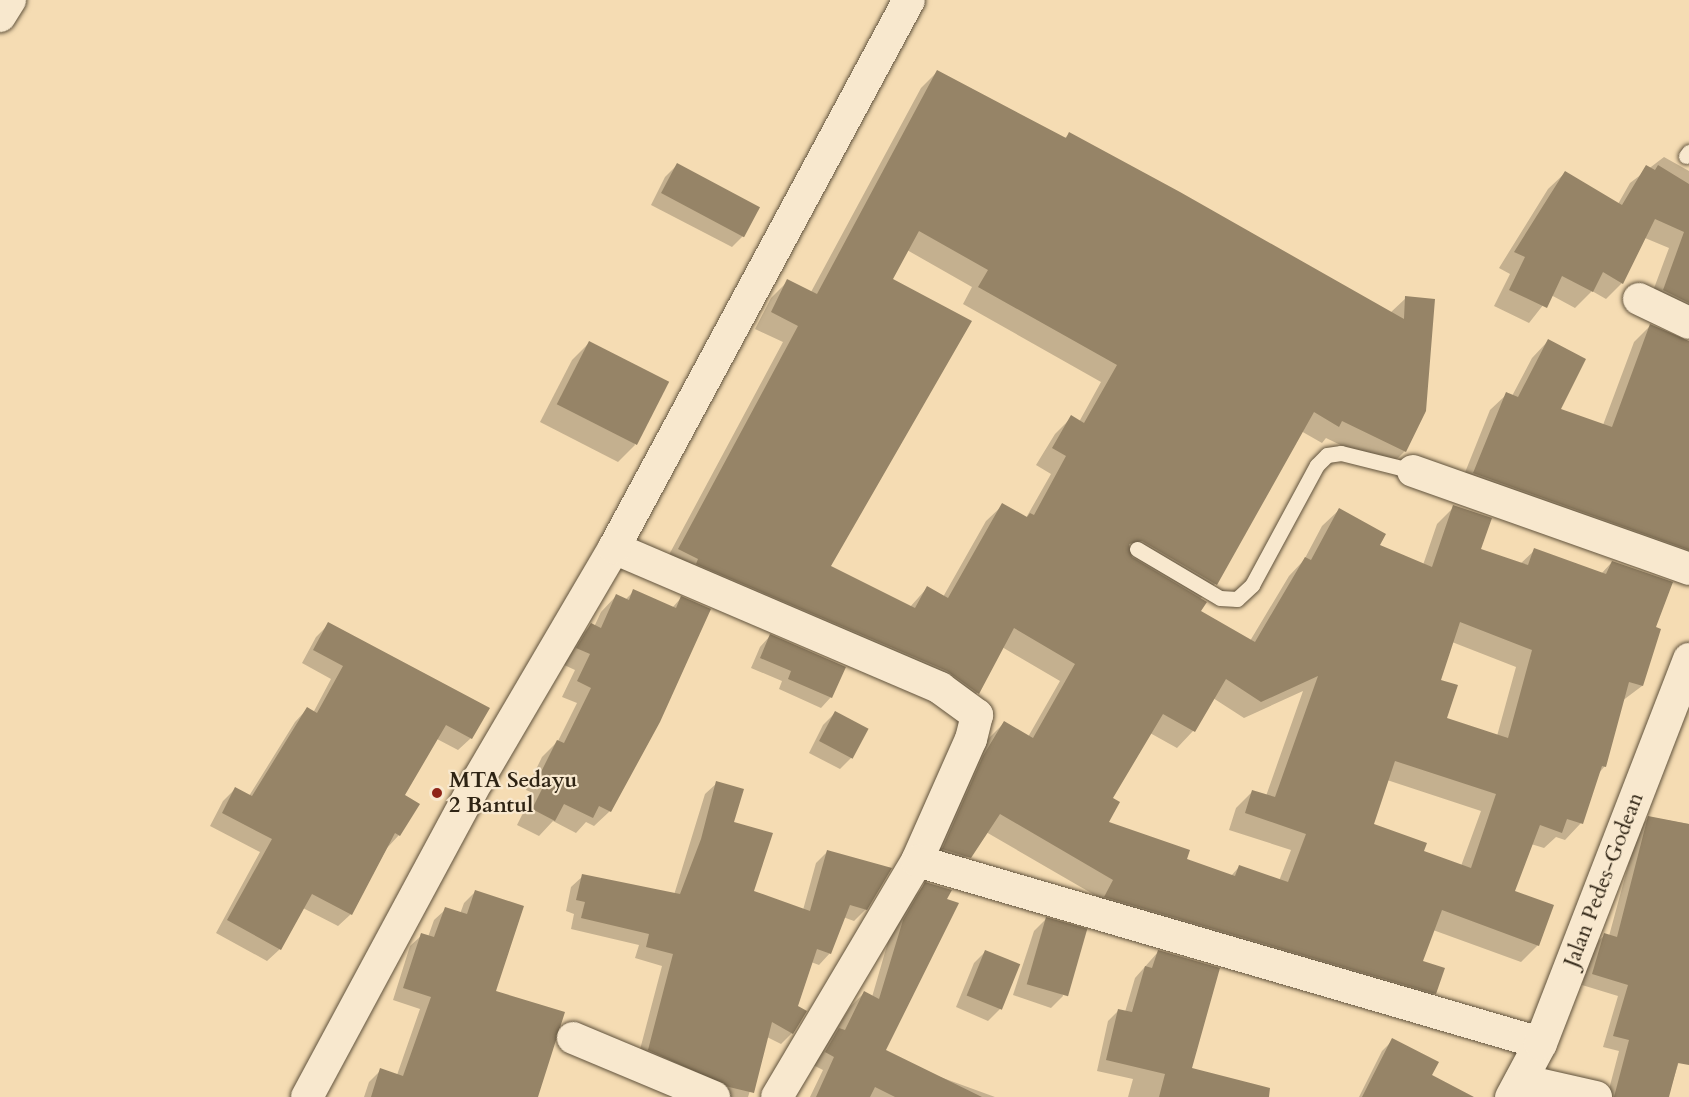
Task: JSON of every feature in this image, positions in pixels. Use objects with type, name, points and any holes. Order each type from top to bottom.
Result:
[{"type":"street","points":[[0,16],[10,0]]},
{"type":"street","points":[[307,1097],[478,780],[615,548],[909,0]]},
{"type":"street","points":[[1639,299],[1689,323]]},
{"type":"street","points":[[1413,471],[1689,569]]},
{"type":"street","points":[[615,548],[940,688],[973,709],[977,722],[917,861],[777,1097]]},
{"type":"street","name":"Jalan Pedes-Godean","points":[[1516,1089],[1540,1043],[1689,659]]},
{"type":"street","points":[[917,861],[1089,909],[1124,922],[1540,1043]]},
{"type":"street","points":[[573,1038],[714,1097]]},
{"type":"street","points":[[1516,1089],[1596,1097]]},
{"type":"lane","points":[[1137,549],[1220,598],[1237,599],[1252,585],[1317,465],[1327,456],[1341,453],[1413,471]]},
{"type":"building","points":[[937,70],[1066,138],[1069,132],[1404,319],[1405,296],[1435,299],[1426,411],[1406,452],[1342,421],[1339,427],[1314,412],[1217,585],[1142,541],[1129,544],[1132,557],[1207,602],[1201,611],[1255,642],[1305,557],[1311,560],[1339,508],[1386,534],[1380,545],[1432,567],[1453,505],[1492,518],[1481,549],[1528,565],[1534,548],[1606,574],[1612,561],[1673,582],[1656,627],[1661,629],[1643,686],[1629,682],[1606,767],[1602,766],[1583,824],[1567,819],[1562,833],[1540,825],[1515,891],[1554,905],[1539,946],[1442,910],[1423,961],[1445,968],[1436,994],[1104,897],[1113,880],[1000,814],[971,858],[942,849],[983,756],[1004,721],[1033,738],[1075,664],[1014,628],[979,694],[947,671],[696,564],[698,559],[678,549],[798,326],[771,312],[787,279],[817,294]],"holes":[[[919,231],[988,270],[978,287],[1117,365],[1084,423],[1071,415],[1052,448],[1066,456],[1034,515],[1030,513],[1027,517],[1002,503],[948,598],[927,586],[915,608],[831,566],[972,321],[893,279]],[[1460,622],[1532,650],[1508,738],[1447,718],[1458,685],[1441,680]],[[1318,676],[1275,797],[1252,790],[1245,813],[1306,834],[1288,882],[1239,865],[1235,876],[1187,859],[1190,850],[1109,822],[1120,802],[1113,798],[1163,714],[1195,732],[1226,679],[1261,702]],[[1395,761],[1496,794],[1471,868],[1424,851],[1427,843],[1374,824]]]},
{"type":"building","points":[[677,163],[760,207],[744,237],[661,193]]},
{"type":"building","points":[[1646,165],[1655,170],[1658,165],[1689,184],[1689,303],[1663,290],[1684,232],[1655,219],[1623,284],[1603,272],[1593,292],[1562,276],[1547,308],[1509,290],[1525,257],[1514,252],[1565,171],[1622,205]]},
{"type":"building","points":[[1650,324],[1689,341],[1689,550],[1473,473],[1506,392],[1518,397],[1548,339],[1586,359],[1561,409],[1612,427]]},
{"type":"building","points":[[589,341],[669,382],[637,445],[557,404]]},
{"type":"building","points":[[633,589],[676,608],[681,596],[711,609],[660,722],[611,812],[599,806],[593,818],[564,804],[555,821],[532,809],[548,777],[540,774],[557,740],[564,743],[591,688],[577,681],[590,654],[576,648],[591,623],[601,628],[616,594],[629,600]]},
{"type":"building","points":[[328,622],[490,708],[472,739],[446,725],[405,795],[420,804],[400,836],[395,833],[352,915],[312,894],[281,950],[227,920],[272,839],[222,813],[235,787],[252,796],[307,707],[317,713],[343,666],[313,650]]},
{"type":"building","points":[[770,634],[846,667],[832,698],[788,679],[791,671],[760,658]]},
{"type":"building","points":[[835,711],[869,729],[853,759],[819,741]]},
{"type":"building","points":[[716,781],[744,789],[734,822],[773,833],[754,891],[810,911],[827,850],[892,868],[867,910],[850,905],[831,954],[817,949],[798,1006],[807,1011],[793,1034],[772,1022],[754,1093],[729,1087],[648,1050],[673,954],[646,947],[649,934],[581,918],[585,902],[576,900],[582,874],[680,894],[701,839]]},
{"type":"building","points":[[1648,816],[1689,824],[1689,1065],[1678,1063],[1669,1097],[1614,1097],[1629,1040],[1613,1036],[1628,985],[1592,974],[1604,933],[1617,937]]},
{"type":"building","points":[[925,882],[952,890],[947,899],[959,903],[886,1050],[982,1097],[895,1097],[875,1087],[870,1097],[816,1097],[834,1057],[825,1052],[839,1028],[845,1030],[864,991],[879,999],[903,920]]},
{"type":"building","points":[[475,890],[524,906],[496,991],[565,1012],[538,1097],[371,1097],[380,1068],[403,1076],[431,997],[403,988],[421,933],[434,937],[445,907],[467,914]]},
{"type":"building","points":[[1046,917],[1087,929],[1068,996],[1027,984]]},
{"type":"building","points":[[985,950],[1020,964],[1002,1010],[967,995]]},
{"type":"building","points":[[1158,950],[1220,968],[1192,1068],[1270,1088],[1269,1097],[1159,1097],[1165,1074],[1106,1060],[1118,1009],[1132,1012],[1145,966],[1152,968]]},
{"type":"building","points":[[1392,1038],[1439,1062],[1432,1075],[1474,1097],[1362,1097]]},
{"type":"place","name":"MTA Sedayu 2 Bantul","points":[[437,793]]}]
